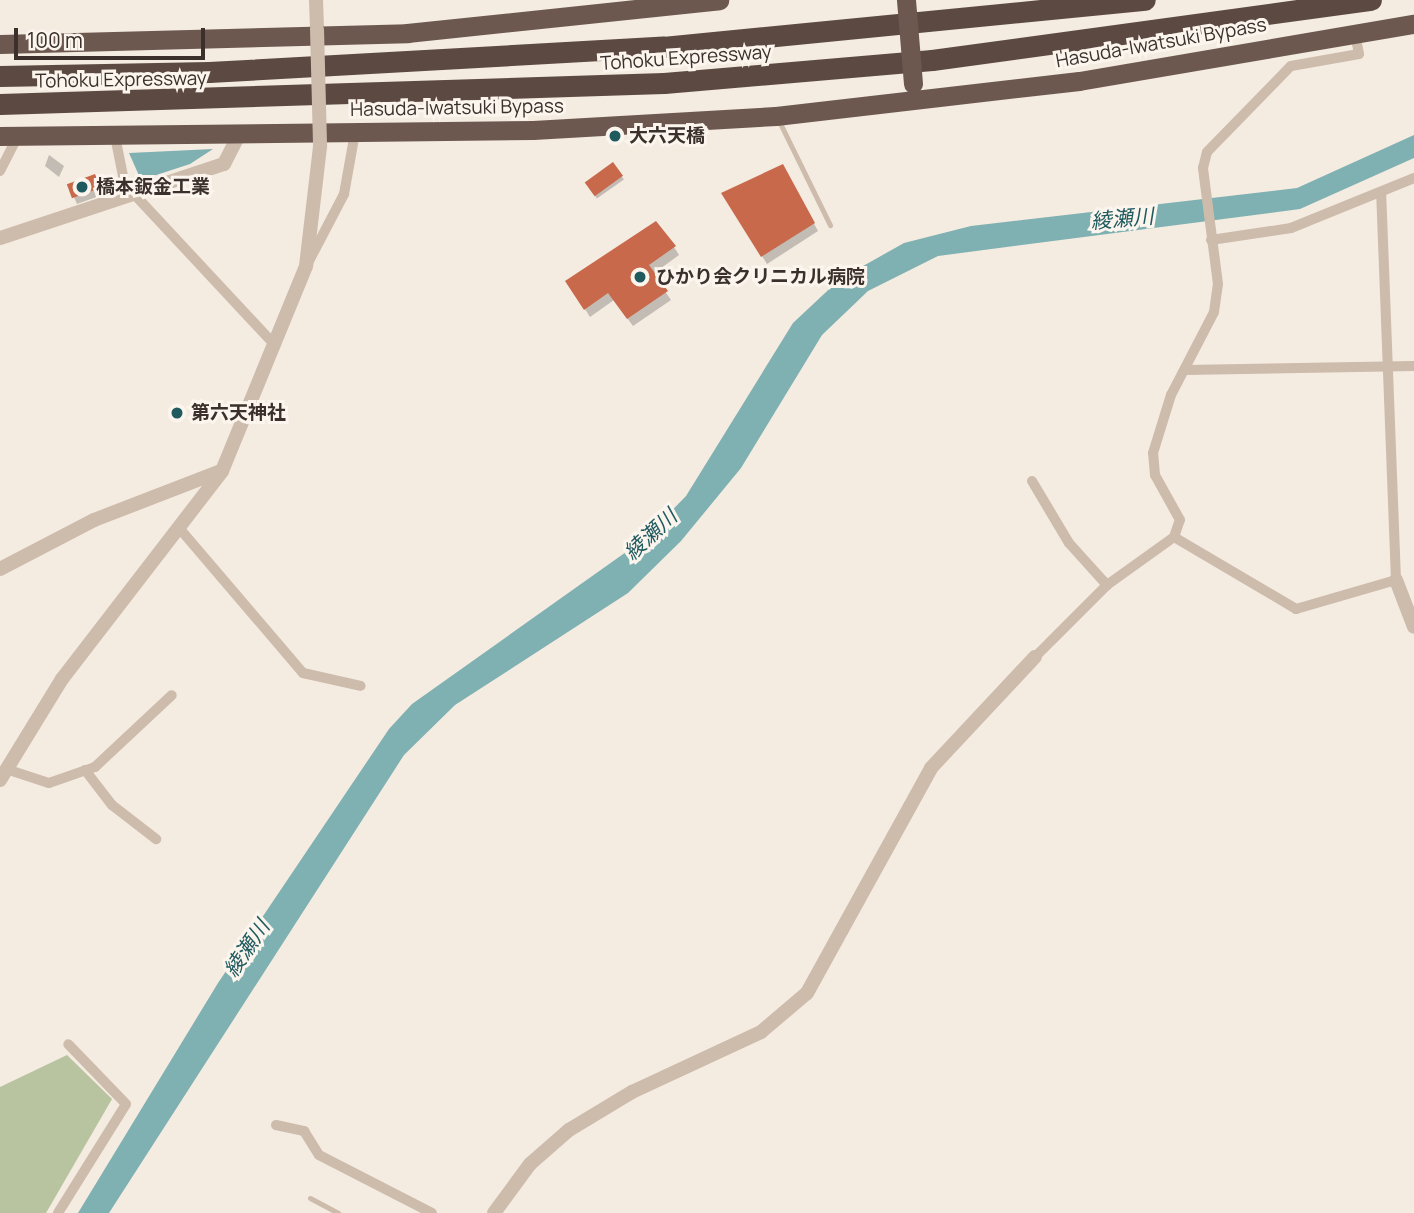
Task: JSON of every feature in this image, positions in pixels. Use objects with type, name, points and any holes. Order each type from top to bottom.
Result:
[{"type":"highway","points":[[0,44],[407,33],[719,0]]},
{"type":"highway","points":[[906,0],[915,104]]},
{"type":"highway","name":"Tohoku Expressway","points":[[0,76],[209,72],[663,47],[1145,0]]},
{"type":"highway","name":"Tohoku Expressway","points":[[0,104],[664,83],[932,61],[1371,0]]},
{"type":"highway","name":"Hasuda-Iwatsuki Bypass","points":[[9,136],[355,133],[776,116],[915,104],[1414,24]]},
{"type":"street","points":[[306,266],[320,146],[316,0]]},
{"type":"street","points":[[494,1213],[530,1164],[569,1130],[632,1093],[761,1032],[807,993],[931,768],[1107,585],[1174,537],[1180,520],[1156,475],[1153,453],[1156,431],[1214,312],[1219,284],[1205,192],[1207,152],[1291,66],[1359,54],[1355,33]]},
{"type":"street","points":[[0,238],[223,164],[240,133]]},
{"type":"street","points":[[172,695],[85,770],[38,783],[3,774],[62,679],[222,471],[306,266],[344,194],[355,133]]},
{"type":"street","points":[[0,171],[9,136]]},
{"type":"street","points":[[115,136],[130,195],[274,344]]},
{"type":"street","points":[[1210,235],[1292,228],[1414,178]]},
{"type":"street","points":[[1381,193],[1396,580],[1414,627]]},
{"type":"street","points":[[1186,370],[1414,366]]},
{"type":"street","points":[[0,569],[94,520],[222,471]]},
{"type":"street","points":[[1032,481],[1069,542],[1107,585]]},
{"type":"street","points":[[180,529],[303,673],[361,686]]},
{"type":"street","points":[[1174,537],[1296,608],[1396,580]]},
{"type":"street","points":[[85,770],[112,805],[156,839]]},
{"type":"street","points":[[58,1213],[126,1104],[68,1044]]},
{"type":"street","points":[[276,1125],[304,1131],[319,1155],[432,1213]]},
{"type":"lane","points":[[776,116],[830,225]]},
{"type":"lane","points":[[310,1198],[338,1213]]},
{"type":"green space","points":[[67,1055],[112,1099],[46,1213],[0,1213],[0,1087]]},
{"type":"water","name":"綾瀬川","points":[[1414,135],[1414,158],[1300,209],[938,256],[868,291],[822,335],[741,468],[681,541],[628,593],[455,705],[404,755],[109,1213],[78,1213],[218,983],[389,729],[412,704],[643,540],[686,496],[793,323],[840,279],[904,243],[971,226],[1297,188]]},
{"type":"water","points":[[213,149],[190,164],[141,180],[129,153]]},
{"type":"building","points":[[613,162],[623,176],[595,196],[585,183]]},
{"type":"building","points":[[783,164],[815,223],[761,257],[721,193]]},
{"type":"building","points":[[95,174],[100,188],[72,198],[67,184]]},
{"type":"building","points":[[656,221],[676,246],[649,265],[668,291],[627,319],[608,293],[584,310],[565,281]]},
{"type":"place","name":"大六天橋","points":[[615,136]]},
{"type":"place","name":"橋本鈑金工業","points":[[82,187]]},
{"type":"place","name":"ひかり会クリニカル病院","points":[[640,277]]},
{"type":"place","name":"第六天神社","points":[[177,413]]}]
